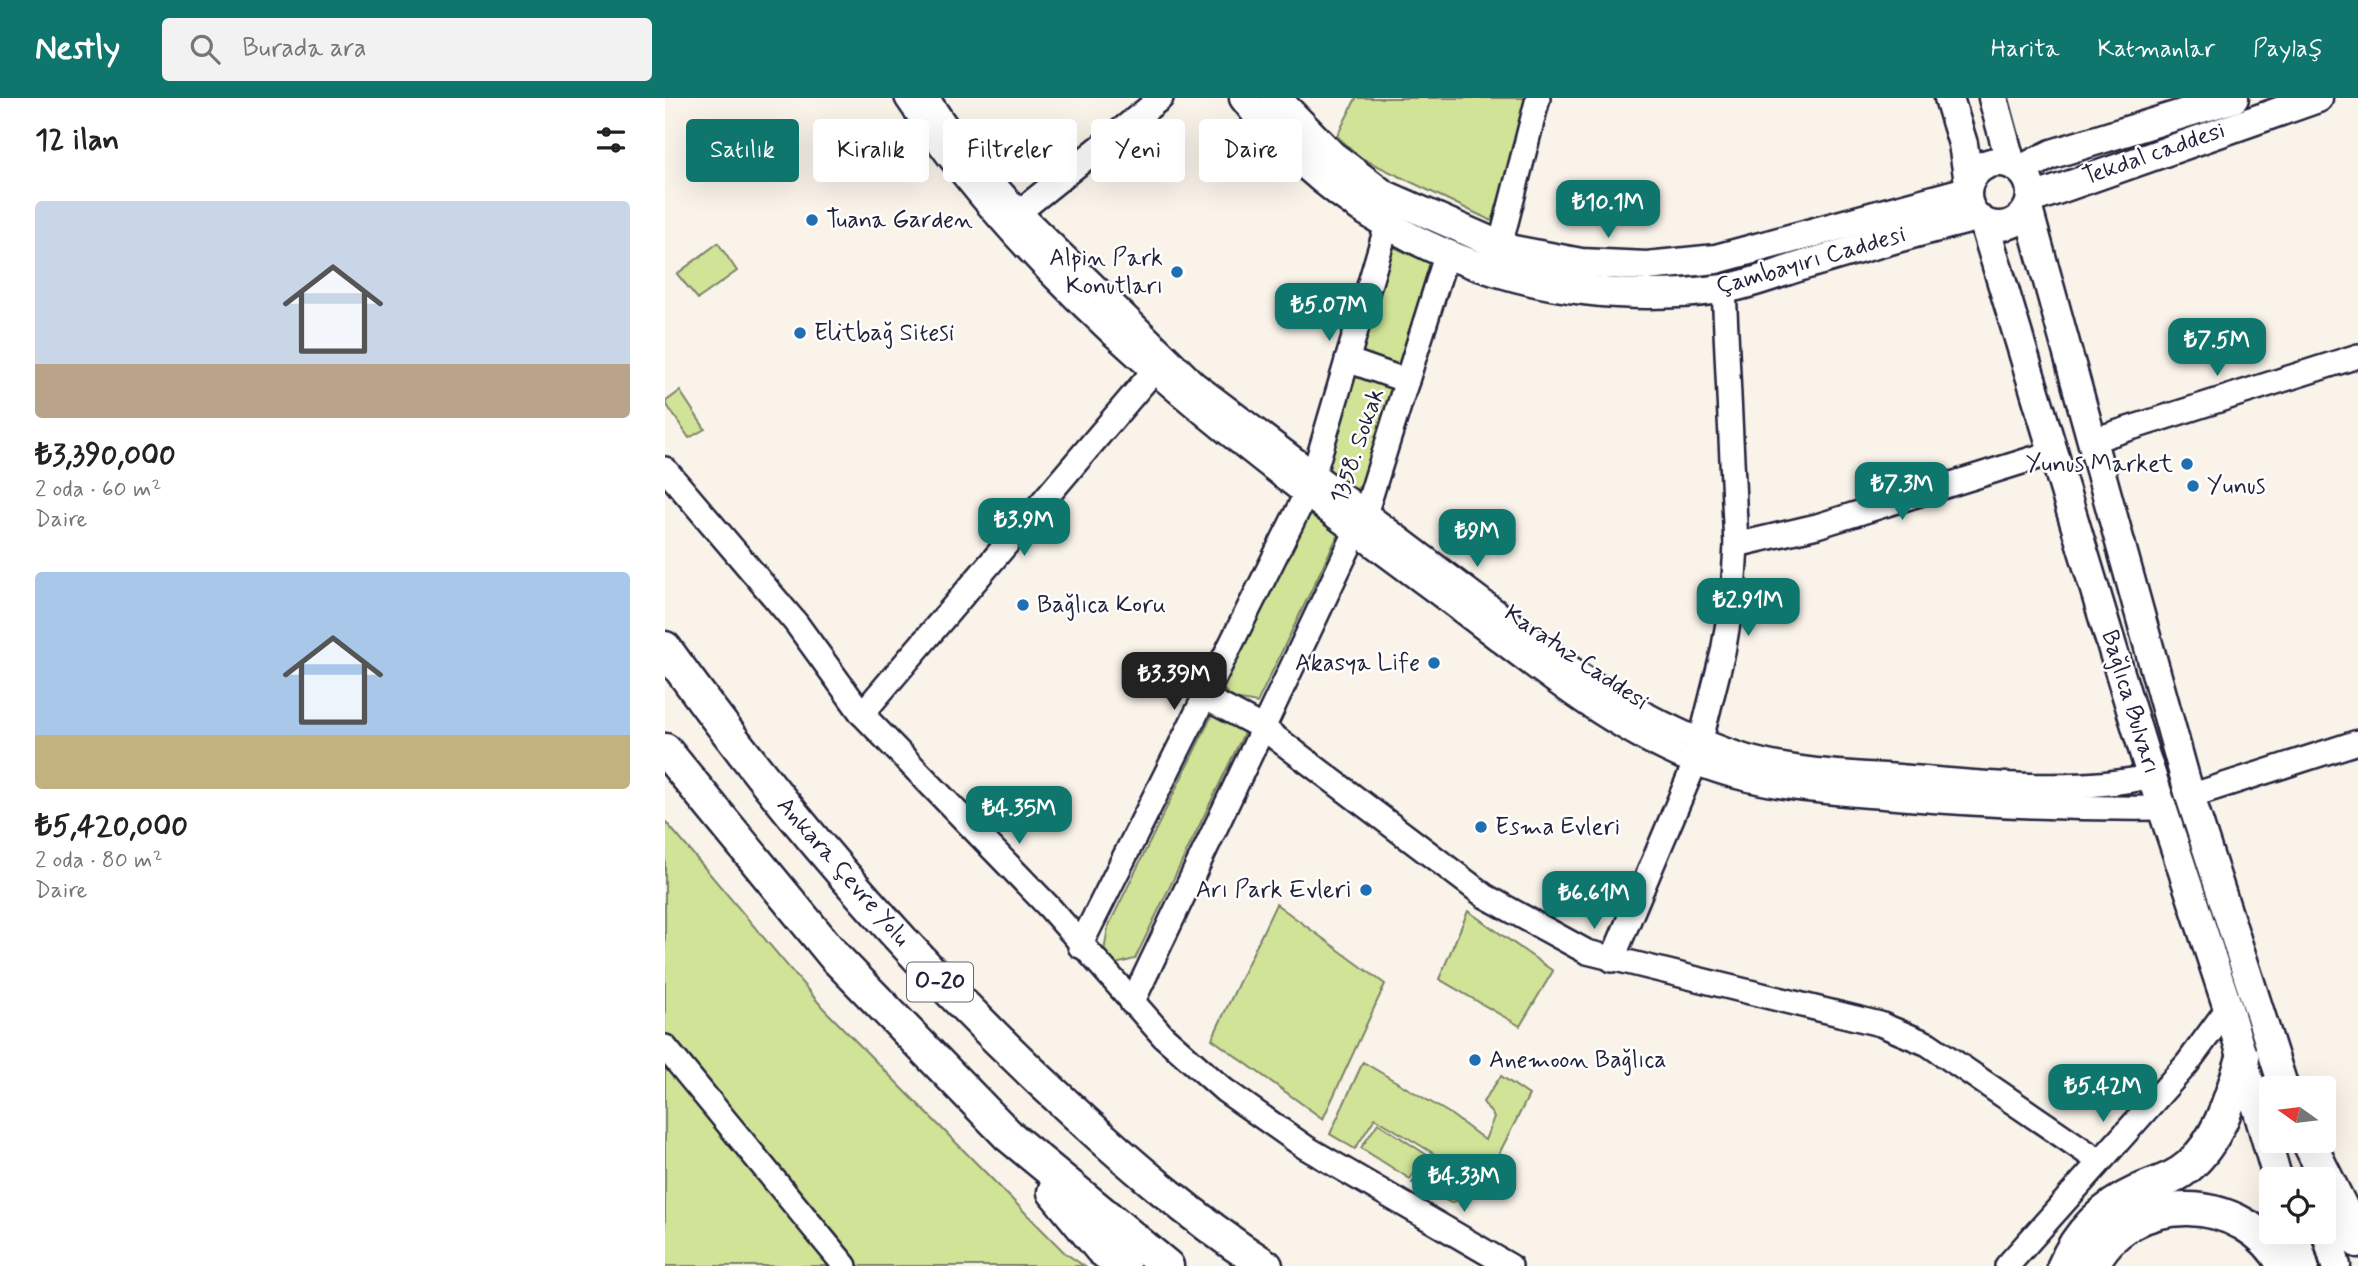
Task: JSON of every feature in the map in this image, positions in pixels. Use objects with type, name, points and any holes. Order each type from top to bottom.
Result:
[{"type":"highway","name":"Ankara Çevre Yolu","points":[[665,648],[749,762],[861,897],[936,979],[1101,1138],[1184,1207],[1266,1266]]},
{"type":"highway","name":"O-20","points":[[665,750],[835,957],[1009,1136],[1167,1266]]},
{"type":"highway","points":[[2064,1266],[2088,1226],[2114,1203],[2139,1190],[2168,1182],[2191,1165],[2216,1133],[2243,1058]]},
{"type":"highway","points":[[1009,1136],[1101,1249],[1123,1266]]},
{"type":"highway","points":[[2314,1153],[2358,1241]]},
{"type":"highway","points":[[2092,1266],[2109,1241],[2131,1224],[2157,1211],[2188,1208],[2222,1212],[2245,1223],[2269,1243],[2284,1266]]},
{"type":"main road","name":"Çambayırı Caddesi","points":[[1244,98],[1294,155],[1320,178],[1387,225],[1447,256],[1505,276],[1568,289],[1645,294],[1724,289],[1909,233],[1974,204]]},
{"type":"main road","name":"Çambayırı Caddesi","points":[[1276,98],[1333,156],[1383,194],[1500,246],[1540,257],[1581,263],[1681,264],[1716,259],[1974,204]]},
{"type":"main road","name":"Bağlıca Bulvarı","points":[[1949,98],[1963,144],[1974,204],[2054,452],[2162,808],[2228,1008],[2275,1167]]},
{"type":"main road","points":[[1993,98],[2016,167],[2031,188],[2029,204],[2014,223],[2004,227],[1974,204],[1982,167],[1991,163],[2016,167]]},
{"type":"main road","name":"Tekdal caddesi","points":[[2016,167],[2234,98]]},
{"type":"main road","name":"Tekdal caddesi","points":[[2029,204],[2077,180],[2318,98]]},
{"type":"main road","name":"Bağlıca Bulvarı","points":[[2029,204],[2090,441],[2190,796],[2280,1076]]},
{"type":"main road","points":[[2298,1244],[2304,1266]]},
{"type":"main road","points":[[2330,1244],[2336,1266]]},
{"type":"street","name":"Karatuz Caddesi","points":[[907,98],[1002,223],[1152,373],[1305,496],[1601,712],[1795,789],[1969,804],[2089,809],[2162,808]]},
{"type":"street","name":"Karatuz Caddesi","points":[[927,98],[957,142],[1019,212],[1195,384],[1576,672],[1698,752],[1748,757],[1803,769],[2075,786],[2120,783],[2153,776]]},
{"type":"street","points":[[1019,212],[1161,98]]},
{"type":"street","points":[[1500,246],[1538,98]]},
{"type":"street","points":[[1314,473],[1387,225]]},
{"type":"street","name":"1358. Sokak","points":[[1132,1003],[1366,511],[1447,256]]},
{"type":"street","points":[[1612,960],[1698,752],[1723,652],[1733,594],[1736,545],[1724,289]]},
{"type":"street","points":[[2090,441],[2358,356]]},
{"type":"street","points":[[1347,360],[1407,381]]},
{"type":"street","points":[[862,714],[1152,373]]},
{"type":"street","points":[[1736,545],[1817,526],[2054,452]]},
{"type":"street","points":[[665,469],[796,623],[862,714],[1049,908],[1080,946],[1163,1036],[1224,1090],[1305,1147],[1510,1266]]},
{"type":"street","points":[[1080,946],[1305,496]]},
{"type":"street","points":[[1206,698],[1263,728],[1485,896],[1587,952],[1880,1024],[1905,1033],[1928,1044],[2099,1161]]},
{"type":"street","points":[[2190,796],[2358,742]]},
{"type":"street","points":[[2007,1266],[2041,1232],[2099,1161],[2187,1064],[2228,1008]]},
{"type":"street","points":[[665,1047],[845,1266]]},
{"type":"green space","points":[[1356,98],[1530,98],[1492,221],[1361,158],[1337,136]]},
{"type":"green space","points":[[718,243],[737,271],[698,299],[677,274]]},
{"type":"green space","points":[[1391,246],[1430,263],[1361,485],[1353,493],[1324,474]]},
{"type":"green space","points":[[680,391],[705,429],[689,438],[665,402]]},
{"type":"green space","points":[[1311,513],[1339,533],[1257,703],[1234,699],[1222,688],[1297,532]]},
{"type":"green space","points":[[1215,709],[1245,731],[1135,959],[1116,964],[1104,952],[1108,927]]},
{"type":"green space","points":[[665,821],[824,1009],[1065,1253],[1084,1266],[665,1266]]},
{"type":"green space","points":[[1276,904],[1385,984],[1323,1119],[1212,1039]]},
{"type":"green space","points":[[1468,911],[1553,971],[1520,1026],[1439,979]]},
{"type":"green space","points":[[1363,1062],[1449,1113],[1485,1140],[1494,1117],[1483,1102],[1501,1076],[1529,1095],[1480,1191],[1451,1203],[1412,1183],[1433,1153],[1375,1118],[1355,1149],[1330,1134]]},
{"type":"green space","points":[[1378,1123],[1427,1155],[1410,1179],[1361,1148]]},
{"type":"place","name":"Tuana Garden","points":[[812,220]]},
{"type":"place","name":"Alpin Park Konutları","points":[[1177,272]]},
{"type":"place","name":"Elitbağ Sitesi","points":[[800,333]]},
{"type":"place","name":"Yunus Market","points":[[2187,464]]},
{"type":"place","name":"Yunus","points":[[2193,486]]},
{"type":"place","name":"Bağlıca Koru","points":[[1023,605]]},
{"type":"place","name":"Akasya Life","points":[[1434,663]]},
{"type":"place","name":"Esma Evleri","points":[[1481,827]]},
{"type":"place","name":"Arı Park Evleri","points":[[1366,890]]},
{"type":"place","name":"Anemoon Bağlıca","points":[[1475,1060]]}]
